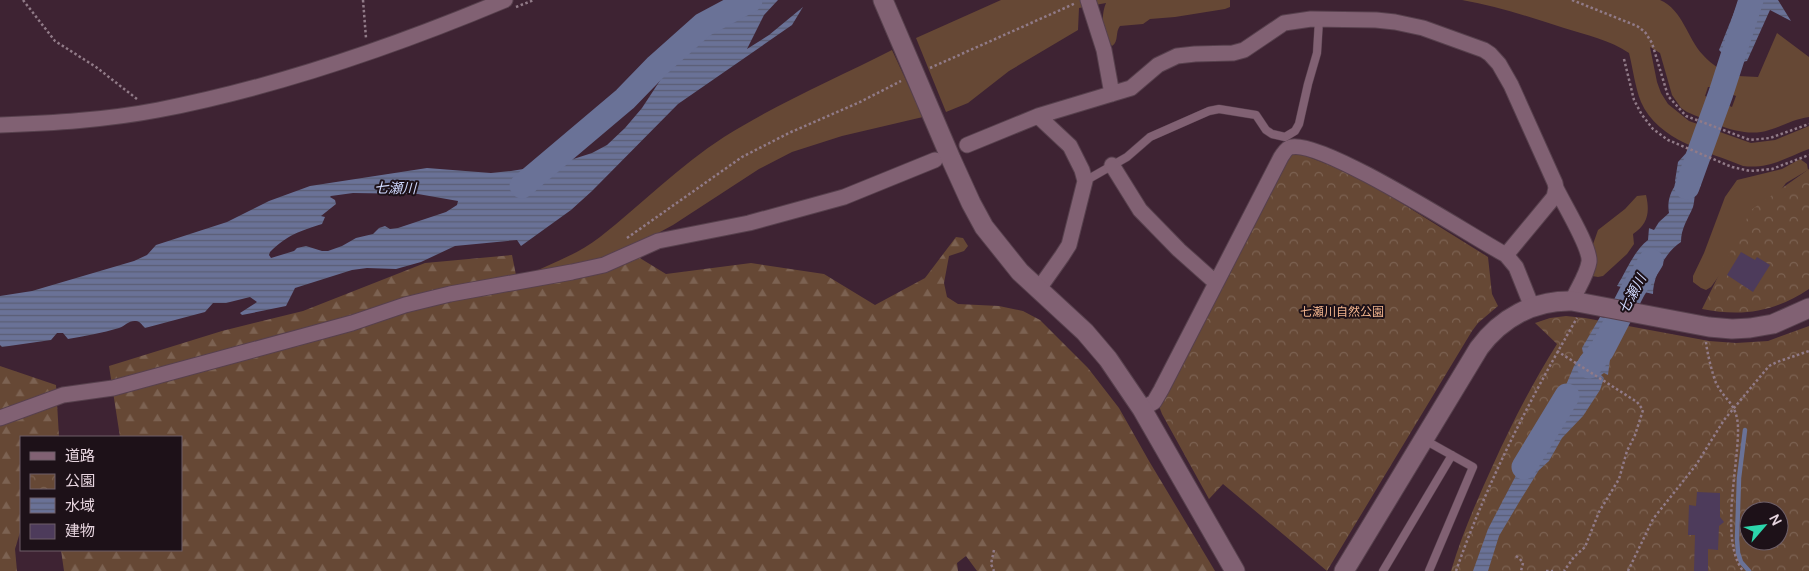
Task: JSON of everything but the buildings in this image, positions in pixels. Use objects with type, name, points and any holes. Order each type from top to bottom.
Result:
[{"type":"street","points":[[0,125],[52,123],[113,117],[184,105],[265,85],[379,48],[505,0]]},
{"type":"street","points":[[883,0],[951,159],[977,214],[1002,251],[1038,290],[1095,344],[1120,375],[1142,409],[1235,571]]},
{"type":"street","points":[[1088,0],[1104,50],[1112,94]]},
{"type":"street","points":[[967,146],[1038,116],[1134,86],[1154,68],[1177,56],[1189,54],[1227,54],[1251,47],[1275,28],[1284,24],[1303,20],[1376,20],[1414,25],[1484,50],[1499,64],[1511,85],[1552,175],[1556,188],[1586,245],[1589,264],[1576,308]]},
{"type":"street","points":[[1038,116],[1070,146],[1082,170],[1085,181],[1069,245],[1038,290]]},
{"type":"street","points":[[1142,409],[1154,402],[1161,390],[1287,142],[1354,168],[1506,255],[1516,267],[1532,307]]},
{"type":"street","points":[[0,418],[63,395],[113,388],[352,323],[404,305],[450,294],[604,265],[658,241],[749,223],[844,197],[935,160]]},
{"type":"street","points":[[1112,165],[1140,210],[1179,250],[1216,283]]},
{"type":"street","points":[[1506,255],[1554,197],[1556,188]]},
{"type":"street","points":[[1344,571],[1478,348],[1488,336],[1508,319],[1532,307],[1552,302],[1576,308],[1595,305],[1720,328],[1750,328],[1779,322],[1809,308]]},
{"type":"lane","points":[[1085,181],[1134,152],[1150,137],[1214,110],[1256,115],[1266,130],[1287,142],[1299,124],[1317,54],[1319,20]]},
{"type":"lane","points":[[1423,439],[1473,467],[1428,571]]},
{"type":"lane","points":[[1383,571],[1452,455]]},
{"type":"path","points":[[23,0],[55,41],[96,66],[135,98],[144,101]]},
{"type":"path","points":[[363,0],[366,40]]},
{"type":"path","points":[[627,238],[742,157],[778,138],[860,102],[913,71],[1084,0]]},
{"type":"path","points":[[1572,0],[1637,26],[1645,32],[1652,43],[1668,96],[1686,116],[1750,140],[1770,138],[1809,124]]},
{"type":"path","points":[[1624,59],[1634,100],[1642,116],[1653,129],[1668,140],[1732,167],[1750,171],[1772,169],[1809,155]]},
{"type":"path","points":[[1456,571],[1491,482],[1535,391],[1558,351],[1576,308]]},
{"type":"path","points":[[1706,338],[1706,346],[1716,382],[1734,408],[1738,426],[1732,545],[1735,558],[1743,571]]},
{"type":"path","points":[[1558,351],[1637,402],[1643,410],[1627,451],[1619,479],[1599,512],[1585,547],[1574,557],[1564,571]]},
{"type":"path","points":[[1628,571],[1653,519],[1696,465],[1734,408],[1770,366],[1809,351]]},
{"type":"path","points":[[994,550],[991,564],[994,571]]},
{"type":"path","points":[[1516,556],[1523,563],[1521,571]]},
{"type":"path","points":[[1546,571],[1553,571]]},
{"type":"green space","points":[[1001,0],[1230,0],[1230,7],[1175,17],[1150,19],[1143,24],[1120,26],[1116,42],[1112,46],[1106,36],[1103,25],[1106,3],[1079,8],[1078,30],[1009,71],[968,103],[946,112],[916,38]]},
{"type":"green space","points":[[1462,0],[1660,0],[1674,10],[1706,59],[1718,68],[1712,87],[1708,87],[1705,96],[1732,107],[1736,96],[1731,94],[1738,76],[1758,77],[1777,33],[1809,57],[1809,117],[1769,130],[1749,132],[1727,128],[1687,112],[1681,108],[1672,95],[1660,53],[1650,47],[1657,82],[1668,104],[1689,121],[1751,143],[1775,140],[1809,126],[1809,149],[1777,162],[1761,166],[1743,166],[1685,143],[1659,126],[1649,115],[1639,96],[1629,53],[1606,41],[1513,12]]},
{"type":"green space","points":[[892,50],[923,117],[842,136],[792,152],[759,169],[673,225],[577,277],[517,280],[590,244],[707,148],[724,137],[786,102]]},
{"type":"green space","name":"七瀬川自然公園","points":[[1293,153],[1298,153],[1358,176],[1488,257],[1492,294],[1498,306],[1478,323],[1472,331],[1327,571],[1223,484],[1209,499],[1159,406],[1286,158]]},
{"type":"green space","points":[[1800,159],[1807,164],[1808,170],[1786,183],[1711,287],[1706,290],[1693,282],[1693,276],[1704,253],[1725,197],[1737,180],[1782,169]]},
{"type":"green space","points":[[1809,169],[1809,289],[1783,303],[1758,311],[1731,312],[1702,309],[1751,210]]},
{"type":"green space","points":[[1646,195],[1647,217],[1642,226],[1633,234],[1634,244],[1627,254],[1603,276],[1592,276],[1592,247],[1598,230],[1625,209],[1637,196]]},
{"type":"green space","points":[[956,237],[963,238],[968,246],[964,251],[949,256],[944,283],[947,297],[958,304],[999,306],[1023,311],[1040,320],[1088,368],[1119,408],[1215,571],[977,571],[966,556],[957,563],[958,571],[64,571],[61,551],[182,551],[182,436],[120,436],[109,366],[222,331],[303,311],[425,263],[512,255],[517,280],[630,252],[666,274],[751,263],[824,274],[875,305],[925,278]]},
{"type":"green space","points":[[1566,316],[1709,341],[1736,343],[1768,341],[1809,326],[1809,571],[1451,571],[1470,517],[1500,449],[1531,388],[1557,344],[1535,323],[1550,318]]},
{"type":"green space","points":[[0,366],[56,385],[59,436],[20,436],[20,532],[15,549],[17,571],[0,571]]},
{"type":"water","points":[[730,0],[778,0],[764,15],[747,49],[769,35],[803,7],[792,25],[678,104],[571,210],[521,246],[517,240],[455,246],[421,262],[396,269],[367,268],[352,270],[295,288],[286,306],[242,315],[240,313],[257,302],[250,297],[226,303],[213,303],[205,312],[145,328],[139,322],[134,321],[119,328],[74,338],[68,339],[63,333],[57,333],[51,340],[2,347],[0,345],[0,296],[32,291],[134,261],[147,255],[156,245],[227,222],[269,201],[310,186],[427,168],[491,173],[511,171],[561,163],[592,153],[607,145],[625,128],[642,108],[663,76]],"holes":[[[353,193],[418,194],[458,201],[457,205],[446,212],[398,228],[390,229],[385,226],[379,228],[373,234],[356,238],[328,251],[306,246],[271,258],[269,255],[276,246],[288,238],[300,231],[322,224],[325,217],[321,216],[336,204],[331,196]]]},
{"type":"water","points":[[1739,0],[1778,0],[1791,21],[1770,10],[1747,61],[1742,62],[1730,94],[1712,88],[1723,54],[1719,50]]},
{"type":"water","points":[[1688,151],[1707,158],[1699,169],[1701,186],[1697,187],[1693,207],[1683,228],[1681,242],[1670,251],[1661,265],[1655,280],[1653,294],[1617,286],[1634,256],[1648,240],[1649,228],[1654,230],[1659,222],[1669,213],[1670,197],[1677,183],[1675,181],[1678,162]]},
{"type":"water","points":[[1600,317],[1608,318],[1601,339],[1603,341],[1623,327],[1625,321],[1629,322],[1612,344],[1608,375],[1604,373],[1601,375],[1604,378],[1600,390],[1583,416],[1562,438],[1549,461],[1539,470],[1521,499],[1499,536],[1488,571],[1473,571],[1488,529],[1522,464],[1550,423],[1574,366],[1577,361],[1582,362],[1583,359],[1580,357],[1583,353],[1582,348]]},
{"type":"waterway","name":"七瀬川","points":[[522,186],[625,99],[657,66],[703,25],[750,0]]},
{"type":"waterway","name":"七瀬川","points":[[1687,187],[1721,93],[1751,0]]},
{"type":"waterway","name":"七瀬川","points":[[1589,366],[1602,350],[1633,290],[1651,261]]},
{"type":"waterway","name":"七瀬川","points":[[1524,467],[1567,396]]},
{"type":"waterway","points":[[1745,430],[1739,478],[1737,539],[1741,562],[1749,571]]}]
